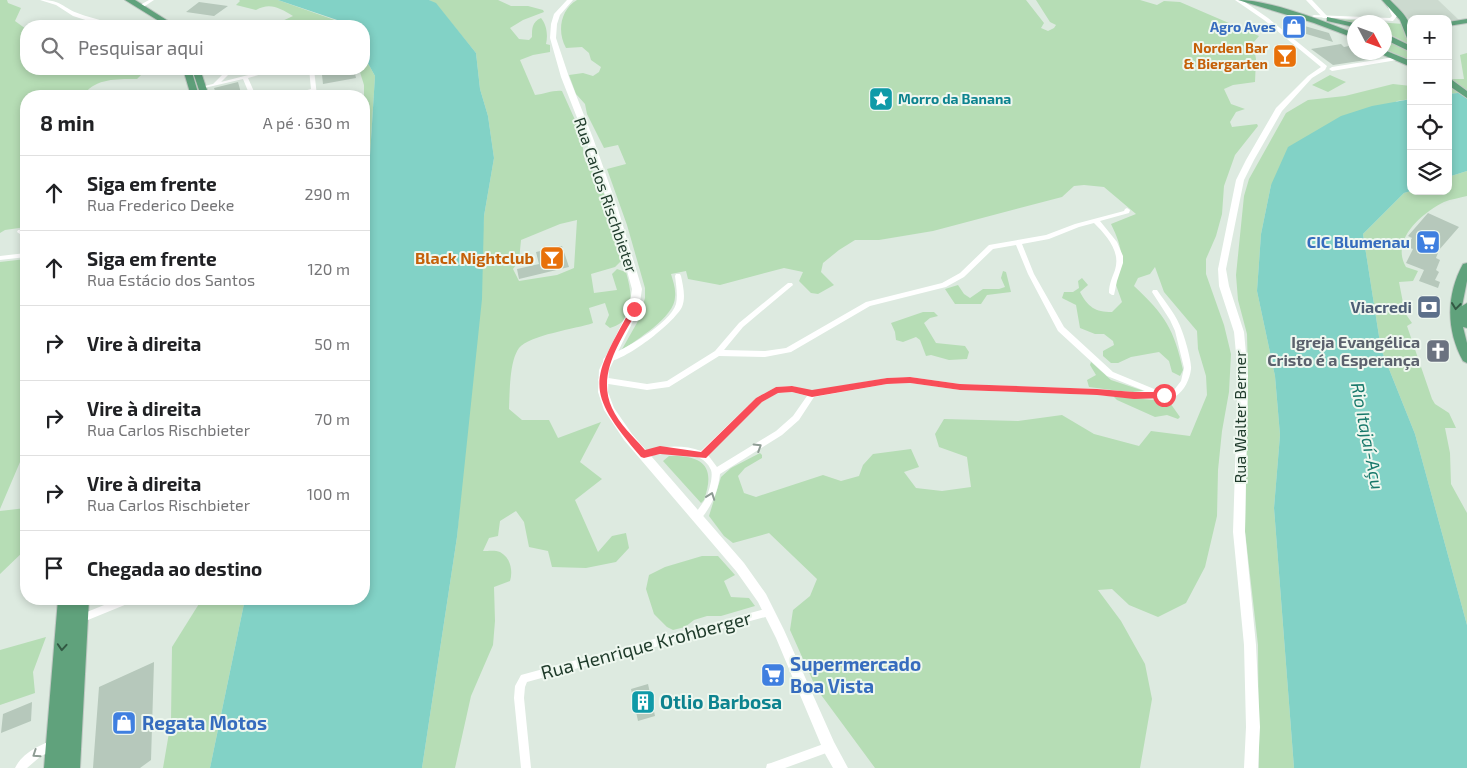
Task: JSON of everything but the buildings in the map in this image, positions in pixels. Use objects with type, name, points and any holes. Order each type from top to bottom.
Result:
[{"type":"main road","points":[[129,0],[162,20]]},
{"type":"main road","points":[[1242,0],[1328,25],[1347,33]]},
{"type":"main road","points":[[119,1],[147,20]]},
{"type":"main road","points":[[1387,1],[1404,19],[1407,27]]},
{"type":"main road","points":[[1276,9],[1347,23]]},
{"type":"main road","points":[[1452,22],[1466,21]]},
{"type":"main road","points":[[1392,39],[1407,48]]},
{"type":"main road","points":[[1392,57],[1407,63]]},
{"type":"main road","points":[[189,75],[193,90]]},
{"type":"main road","points":[[198,75],[203,90]]},
{"type":"main road","points":[[1452,77],[1467,89]]},
{"type":"main road","points":[[1452,83],[1467,95]]},
{"type":"main road","points":[[1467,267],[1459,287],[1455,308],[1455,322],[1467,358]]},
{"type":"main road","points":[[1467,307],[1467,324]]},
{"type":"main road","points":[[54,768],[66,605]]},
{"type":"main road","points":[[71,768],[81,605]]},
{"type":"street","points":[[43,0],[58,4],[75,15],[91,20]]},
{"type":"street","points":[[140,7],[152,0]]},
{"type":"street","name":"Rua Carlos Rischbieter","points":[[570,0],[557,14],[553,38],[564,77],[592,144],[614,209],[637,289],[634,309],[607,360],[602,380],[603,392],[609,410],[618,425],[740,567],[768,612],[829,747],[842,768]]},
{"type":"street","points":[[1238,0],[1326,68],[1395,59]]},
{"type":"street","points":[[1309,0],[1325,17]]},
{"type":"street","points":[[1314,16],[1391,20],[1395,16],[1387,1]]},
{"type":"street","points":[[1259,15],[1261,9],[1265,6]]},
{"type":"street","name":"Rua Walter Berner","points":[[1252,768],[1253,727],[1250,645],[1239,532],[1243,375],[1239,332],[1224,286],[1222,269],[1240,180],[1250,160],[1279,110],[1310,76],[1326,68]]},
{"type":"street","points":[[207,90],[226,75]]},
{"type":"street","points":[[242,75],[245,77],[250,90]]},
{"type":"street","points":[[213,86],[253,75]]},
{"type":"street","points":[[312,75],[314,90]]},
{"type":"street","points":[[718,353],[765,354],[788,350],[868,304],[944,285],[962,275],[991,247],[1047,237],[1077,225],[1096,222],[1127,212],[1127,210]]},
{"type":"street","points":[[1096,222],[1110,236],[1119,257],[1119,263],[1112,284],[1112,293]]},
{"type":"street","points":[[1018,242],[1031,274],[1061,329],[1110,374],[1164,395]]},
{"type":"street","points":[[0,258],[20,256]]},
{"type":"street","points":[[607,360],[619,356],[669,320],[678,308],[680,284],[678,276]]},
{"type":"street","points":[[602,380],[647,387],[669,384],[718,353],[741,325],[790,285]]},
{"type":"street","points":[[703,455],[750,408],[776,390],[792,389],[812,394],[887,381],[910,380],[960,387],[1088,392],[1134,396],[1176,393],[1184,382],[1188,368],[1174,319],[1155,292]]},
{"type":"street","points":[[716,472],[779,433],[796,418],[812,394]]},
{"type":"street","points":[[644,454],[660,450],[703,455],[711,463],[716,472],[714,489],[710,503],[698,516]]},
{"type":"street","points":[[80,618],[114,605]]},
{"type":"street","name":"Rua Henrique Krohberger","points":[[526,768],[519,698],[520,686],[524,678],[768,612]]},
{"type":"street","points":[[20,768],[37,752],[73,735]]},
{"type":"street","points":[[771,768],[829,747]]},
{"type":"shaded area","points":[[1392,0],[1438,0],[1459,20],[1452,20],[1452,15],[1407,15],[1407,17]]},
{"type":"green space","points":[[0,0],[7,0],[8,3],[21,8],[15,21],[20,25],[20,75],[141,75],[137,79],[107,81],[88,90],[20,90],[20,228],[5,230],[0,233]]},
{"type":"green space","points":[[278,0],[335,20],[284,20],[293,16],[270,6],[256,10],[236,5],[240,1]]},
{"type":"green space","points":[[429,0],[498,0],[511,6],[528,6],[543,10],[544,12],[523,20],[510,28],[519,39],[529,40],[532,37],[532,28],[536,21],[541,18],[545,24],[546,44],[550,45],[550,52],[520,60],[535,95],[562,91],[580,131],[585,161],[596,176],[605,196],[608,215],[624,258],[615,267],[591,274],[594,293],[617,290],[612,274],[617,269],[626,272],[631,297],[629,313],[619,324],[610,328],[605,324],[609,315],[605,303],[589,308],[593,323],[532,339],[519,348],[513,361],[509,409],[522,420],[549,420],[558,438],[601,422],[580,462],[602,479],[575,500],[598,552],[612,536],[626,533],[629,548],[616,562],[586,568],[552,567],[548,551],[529,547],[524,522],[516,511],[500,521],[498,536],[489,538],[483,551],[496,551],[504,555],[509,561],[511,577],[510,581],[494,587],[495,621],[493,645],[471,696],[455,768],[422,768],[457,537],[484,216],[494,158],[488,116],[480,89],[476,53],[436,4]],"holes":[[[577,220],[574,268],[557,275],[519,281],[513,269],[519,261],[521,240],[560,224]]]},
{"type":"green space","points":[[577,0],[1026,0],[1044,23],[1041,28],[1048,31],[1056,25],[1050,22],[1036,0],[1140,0],[1157,5],[1164,1],[1180,2],[1259,36],[1253,43],[1256,59],[1255,82],[1233,85],[1224,89],[1231,104],[1245,109],[1236,112],[1230,122],[1232,127],[1257,124],[1258,126],[1235,155],[1224,186],[1222,214],[1216,236],[1206,259],[1206,274],[1224,325],[1231,354],[1229,392],[1218,470],[1217,516],[1205,567],[1186,603],[1158,617],[1129,605],[1112,589],[1098,590],[1121,621],[1145,664],[1152,699],[1140,768],[875,768],[816,688],[790,630],[793,610],[810,596],[817,579],[769,533],[733,543],[724,536],[709,516],[721,477],[731,468],[760,453],[762,458],[745,468],[738,476],[744,493],[756,497],[823,475],[841,481],[859,476],[863,465],[873,454],[911,449],[919,467],[904,472],[916,488],[942,491],[971,487],[967,457],[939,447],[935,434],[944,419],[1018,421],[1062,415],[1094,434],[1139,446],[1151,431],[1190,436],[1207,395],[1206,376],[1198,349],[1197,331],[1164,292],[1155,267],[1150,274],[1138,278],[1134,286],[1167,323],[1180,356],[1183,370],[1180,376],[1172,372],[1169,361],[1159,352],[1131,357],[1118,363],[1111,363],[1103,356],[1103,351],[1114,345],[1113,341],[1104,334],[1095,334],[1080,328],[1076,305],[1062,298],[1064,292],[1073,292],[1079,288],[1078,281],[1082,278],[1088,285],[1080,292],[1093,308],[1112,312],[1122,302],[1115,282],[1120,266],[1121,253],[1118,239],[1111,224],[1136,214],[1104,187],[1084,185],[1074,186],[1062,197],[933,231],[879,240],[855,240],[823,263],[821,272],[834,285],[818,294],[811,293],[799,281],[803,272],[784,268],[720,285],[688,279],[686,271],[671,274],[675,294],[673,305],[669,312],[654,327],[621,351],[638,321],[645,298],[645,288],[627,225],[607,169],[626,164],[618,145],[604,148],[587,114],[585,104],[576,94],[569,75],[583,73],[593,76],[599,72],[601,67],[591,60],[589,53],[582,47],[566,48],[563,42],[561,28],[564,15],[571,4]]},
{"type":"green space","points":[[1392,23],[1403,24],[1407,43],[1392,36]]},
{"type":"green space","points":[[1392,41],[1407,50],[1407,59],[1392,52]]},
{"type":"green space","points":[[1467,53],[1467,92],[1452,94],[1452,79],[1464,79],[1460,55]]},
{"type":"green space","points":[[370,67],[375,76],[370,155],[370,90],[364,90],[361,75],[370,75]]},
{"type":"green space","points":[[1330,75],[1346,82],[1328,92],[1312,85]]},
{"type":"green space","points":[[1393,84],[1407,86],[1407,100],[1397,101],[1271,185],[1261,234],[1257,291],[1275,376],[1280,435],[1274,508],[1294,768],[1259,768],[1258,645],[1245,531],[1247,334],[1238,300],[1236,275],[1244,196],[1249,179],[1286,113],[1308,100],[1345,96]]},
{"type":"green space","points":[[1467,171],[1467,196],[1447,201],[1435,207],[1411,228],[1405,237],[1402,257],[1406,267],[1418,271],[1413,281],[1399,282],[1405,313],[1412,323],[1407,326],[1432,399],[1435,404],[1449,413],[1456,428],[1445,428],[1450,453],[1451,484],[1467,513],[1467,625],[1415,434],[1381,349],[1363,234],[1404,193],[1407,192],[1407,195],[1452,195],[1452,176]]},
{"type":"green space","points":[[20,260],[20,462],[0,509],[0,262]]},
{"type":"green space","points":[[1003,271],[1006,272],[1011,292],[987,295],[981,304],[955,304],[945,289],[958,285],[964,294],[970,298],[983,289],[999,289],[1005,287],[1001,278]]},
{"type":"green space","points":[[923,312],[934,312],[938,316],[930,318],[924,323],[936,343],[965,346],[969,352],[967,359],[949,360],[931,355],[926,356],[920,340],[916,337],[903,342],[896,340],[891,323]]},
{"type":"green space","points":[[1091,362],[1111,380],[1144,391],[1135,393],[1089,387],[1087,380],[1096,375],[1090,365]]},
{"type":"green space","points":[[1114,397],[1168,400],[1180,417],[1178,419],[1167,415],[1155,417]]},
{"type":"green space","points":[[669,456],[690,458],[704,465],[708,479],[704,500],[701,503],[663,461]]},
{"type":"green space","points":[[20,509],[20,555],[0,574],[0,511]]},
{"type":"green space","points":[[702,556],[718,556],[735,575],[724,581],[731,597],[749,598],[755,606],[721,616],[707,616],[694,620],[685,627],[673,630],[667,627],[654,614],[646,589],[649,575],[665,567]]},
{"type":"green space","points":[[198,605],[244,605],[210,768],[163,768],[171,721],[172,647]]},
{"type":"green space","points":[[46,637],[33,672],[35,693],[0,705],[0,650]]},
{"type":"water","points":[[278,0],[429,0],[436,3],[476,53],[480,89],[488,116],[494,158],[484,216],[482,299],[457,537],[422,768],[210,768],[244,605],[370,605],[370,155],[375,76],[370,67],[370,20],[337,20]]},
{"type":"water","points":[[1467,92],[1467,171],[1452,176],[1452,105],[1452,94]]},
{"type":"water","name":"Rio Itajaí-Açu","points":[[1407,100],[1407,192],[1363,234],[1381,349],[1415,434],[1467,625],[1467,768],[1294,768],[1274,508],[1280,435],[1275,376],[1257,291],[1261,234],[1271,185],[1288,147],[1341,116],[1372,106]]},
{"type":"place","name":"Agro Aves","points":[[1294,27]]},
{"type":"place","name":"Norden Bar & Biergarten","points":[[1285,56]]},
{"type":"place","name":"Morro da Banana","points":[[881,99]]},
{"type":"place","name":"CIC Blumenau","points":[[1428,242]]},
{"type":"place","name":"Black Nightclub","points":[[552,258]]},
{"type":"place","name":"Viacredi","points":[[1429,307]]},
{"type":"place","name":"Igreja Evangélica Cristo é a Esperança","points":[[1438,351]]},
{"type":"place","name":"Supermercado Boa Vista","points":[[773,675]]},
{"type":"place","name":"Otlio Barbosa","points":[[643,702]]},
{"type":"place","name":"Regata Motos","points":[[124,723]]},
{"type":"route","points":[[634,309],[607,360],[602,380],[603,392],[609,410],[618,425],[644,454],[660,450],[703,455],[750,408],[776,390],[792,389],[812,394],[887,381],[910,380],[960,387],[1097,392],[1134,396],[1164,395]]}]
